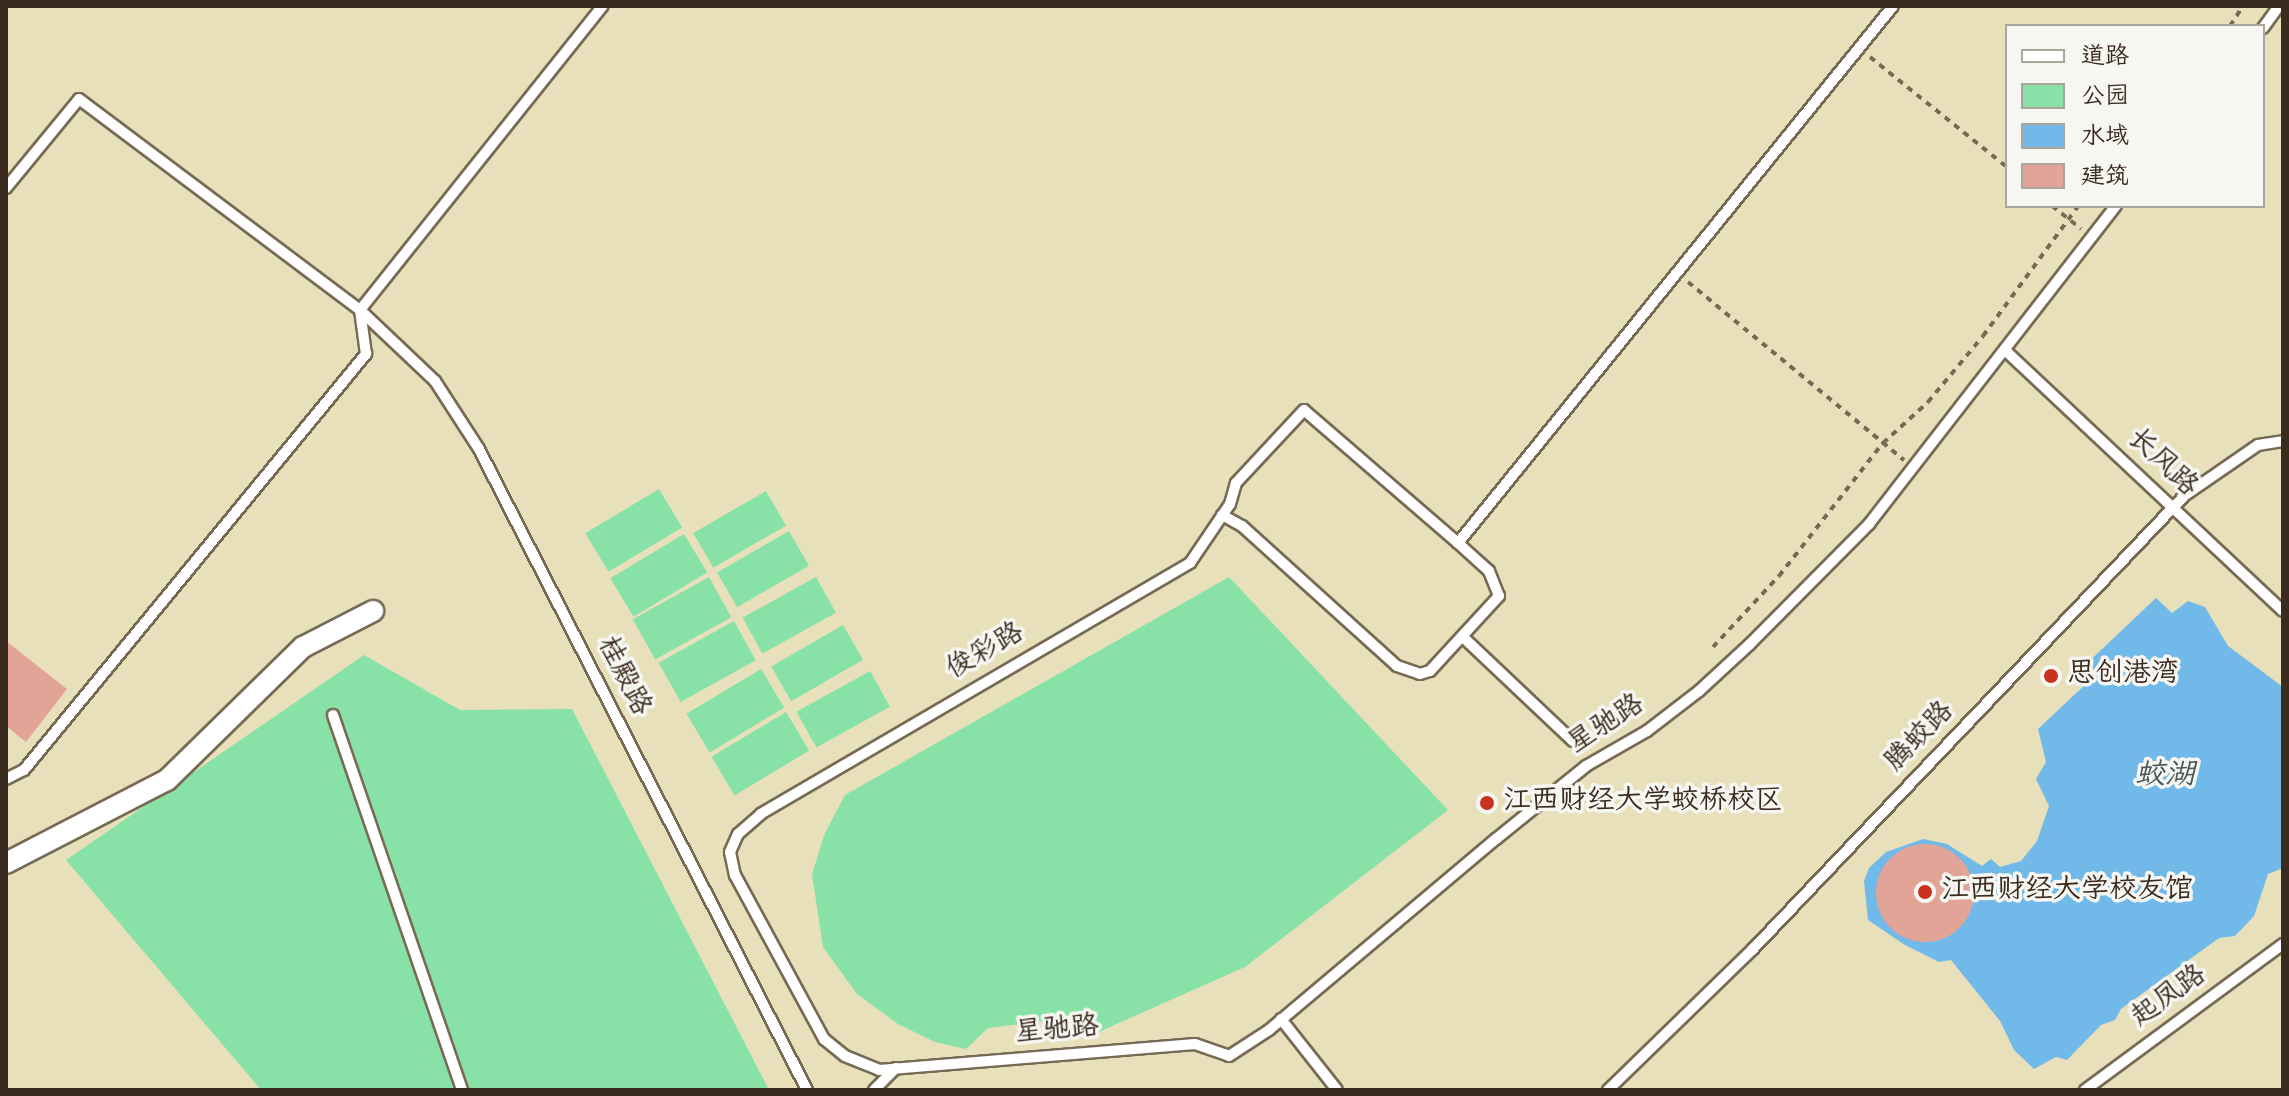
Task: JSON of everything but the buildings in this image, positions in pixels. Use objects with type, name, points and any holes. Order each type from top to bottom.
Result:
[{"type":"street","points":[[6,863],[167,780],[303,647],[373,611]]},
{"type":"lane","points":[[6,779],[24,770],[366,354],[360,310],[603,6]]},
{"type":"lane","points":[[1222,515],[1242,526],[1397,666],[1420,674],[1430,671],[1464,638],[1499,596],[1489,571],[1458,543],[1893,6]]},
{"type":"lane","points":[[2265,25],[2279,6]]},
{"type":"lane","name":"桂殿路","points":[[6,188],[79,99],[360,310],[435,381],[479,449],[807,1090]]},
{"type":"lane","name":"星驰路","points":[[897,1067],[1195,1044],[1229,1056],[1281,1019],[1586,766],[1647,731],[1699,691],[1869,524],[2007,352],[2115,208]]},
{"type":"lane","name":"长风路","points":[[2007,352],[2283,611]]},
{"type":"lane","name":"俊彩路","points":[[897,1067],[879,1070],[862,1064],[824,1039],[735,875],[730,852],[738,834],[783,798],[1190,563],[1222,515],[1236,483],[1304,410],[1458,543]]},
{"type":"lane","name":"腾蛟路","points":[[1608,1090],[1753,949],[2173,508],[2258,445],[2283,441]]},
{"type":"lane","points":[[1464,638],[1573,741]]},
{"type":"lane","points":[[333,715],[462,1090]]},
{"type":"lane","name":"起凤路","points":[[2085,1090],[2283,944]]},
{"type":"lane","points":[[1281,1019],[1337,1090]]},
{"type":"lane","points":[[874,1090],[897,1067]]},
{"type":"path","points":[[2231,24],[2243,6]]},
{"type":"path","points":[[1858,48],[2005,165]]},
{"type":"path","points":[[2054,208],[2068,219]]},
{"type":"path","points":[[1713,647],[1779,576],[1883,443],[1928,402],[1983,336],[2076,208]]},
{"type":"path","points":[[1675,273],[1915,469]]},
{"type":"green space","points":[[659,489],[682,528],[608,572],[585,533]]},
{"type":"green space","points":[[766,491],[786,526],[713,568],[693,533]]},
{"type":"green space","points":[[789,531],[809,566],[737,607],[717,572]]},
{"type":"green space","points":[[684,534],[707,573],[633,617],[610,578]]},
{"type":"green space","points":[[709,577],[731,617],[655,659],[633,619]]},
{"type":"green space","points":[[816,577],[836,613],[762,654],[743,618]]},
{"type":"green space","points":[[1229,577],[1448,810],[1245,967],[1094,1034],[1054,1020],[988,1028],[966,1049],[935,1042],[898,1024],[857,994],[823,947],[812,874],[825,833],[845,795]]},
{"type":"green space","points":[[734,621],[756,660],[681,702],[659,663]]},
{"type":"green space","points":[[843,625],[863,660],[791,701],[771,666]]},
{"type":"green space","points":[[364,655],[460,710],[572,709],[769,1090],[261,1090],[66,860]]},
{"type":"green space","points":[[761,669],[784,708],[710,752],[686,714]]},
{"type":"green space","points":[[870,671],[890,707],[816,748],[797,712]]},
{"type":"green space","points":[[786,712],[809,751],[735,795],[711,757]]},
{"type":"water","name":"蛟湖","points":[[2156,598],[2172,613],[2188,601],[2205,607],[2228,646],[2283,687],[2283,868],[2268,874],[2254,916],[2235,936],[2219,938],[2121,1009],[2115,1020],[2101,1025],[2067,1060],[2056,1057],[2034,1069],[2014,1050],[2000,1021],[1951,960],[1939,962],[1905,945],[1868,920],[1864,881],[1869,868],[1886,852],[1923,839],[1947,844],[1982,866],[1991,859],[2000,867],[2021,861],[2037,841],[2049,806],[2036,779],[2046,762],[2038,729],[2089,681],[2081,669]]},
{"type":"place","name":"思创港湾","points":[[2051,676]]},
{"type":"place","name":"江西财经大学蛟桥校区","points":[[1487,803]]},
{"type":"place","name":"江西财经大学校友馆","points":[[1925,892]]}]
